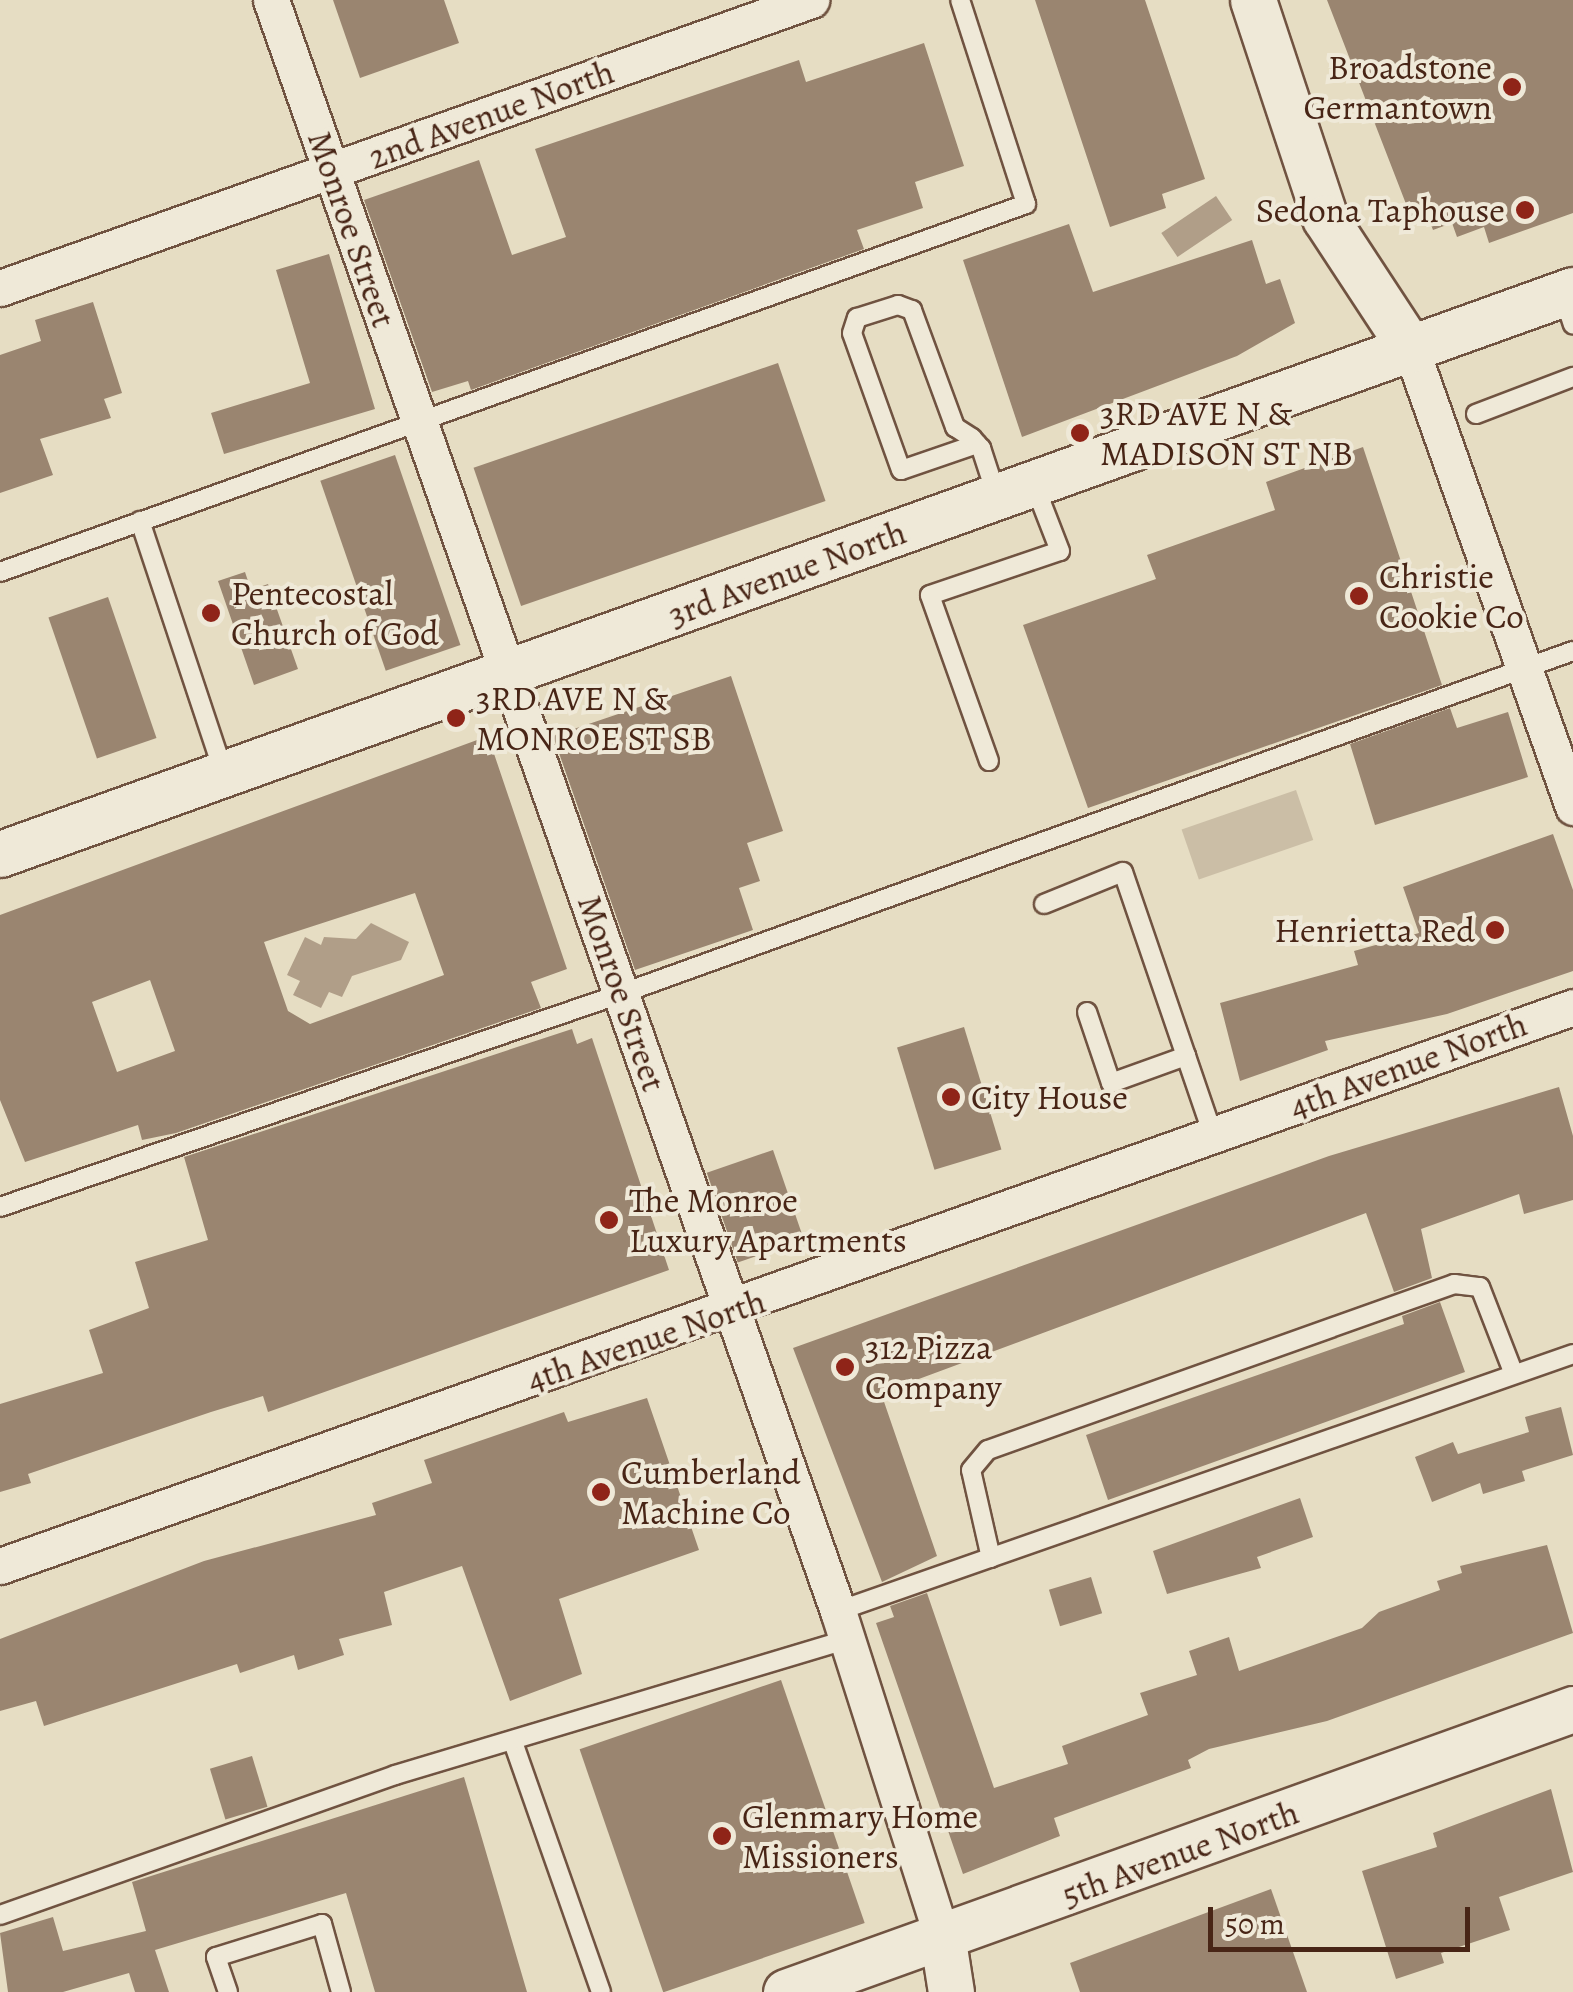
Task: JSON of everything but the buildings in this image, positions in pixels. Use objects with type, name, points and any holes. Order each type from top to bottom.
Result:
[{"type":"street","name":"Monroe Street","points":[[271,0],[842,1625],[943,1940],[952,1992]]},
{"type":"street","name":"2nd Avenue North","points":[[0,288],[812,0]]},
{"type":"street","points":[[1253,0],[1325,218],[1412,349],[1573,808]]},
{"type":"street","name":"3rd Avenue North","points":[[0,854],[1412,349],[1570,303]]},
{"type":"street","name":"4th Avenue North","points":[[0,1566],[731,1311],[1573,1007]]},
{"type":"street","name":"5th Avenue North","points":[[786,1992],[943,1940],[1573,1709]]},
{"type":"lane","points":[[0,572],[1026,204],[960,0]]},
{"type":"lane","points":[[977,444],[901,470],[852,332],[857,318],[898,305],[912,310],[955,427],[977,444],[1060,551],[930,595],[989,760]]},
{"type":"lane","points":[[1476,414],[1573,377]]},
{"type":"lane","points":[[140,521],[224,774]]},
{"type":"lane","points":[[0,1207],[623,993],[1573,651]]},
{"type":"lane","points":[[1044,904],[1123,872],[1213,1135]]},
{"type":"lane","points":[[1087,1012],[1111,1083],[1186,1056]]},
{"type":"lane","points":[[991,1558],[970,1470],[988,1450],[1454,1284],[1480,1288],[1514,1374]]},
{"type":"lane","points":[[0,1915],[395,1775],[513,1742],[842,1625],[991,1558],[1573,1354]]},
{"type":"lane","points":[[513,1742],[601,1992]]},
{"type":"lane","points":[[228,1992],[216,1956],[322,1924],[341,1992]]},
{"type":"shaded area","points":[[1216,196],[1232,220],[1178,257],[1161,233]]},
{"type":"shaded area","points":[[1296,790],[1313,840],[1199,880],[1182,829]]},
{"type":"shaded area","points":[[371,923],[409,942],[401,960],[352,976],[342,997],[329,992],[321,1008],[293,995],[300,981],[287,975],[305,937],[321,945],[324,937],[356,939]]},
{"type":"place","name":"Broadstone Germantown","points":[[1512,87]]},
{"type":"place","name":"Sedona Taphouse","points":[[1525,210]]},
{"type":"place","name":"3RD AVE N & MADISON ST NB","points":[[1080,433]]},
{"type":"place","name":"Christie Cookie Co","points":[[1359,596]]},
{"type":"place","name":"Pentecostal Church of God","points":[[211,613]]},
{"type":"place","name":"3RD AVE N & MONROE ST SB","points":[[456,718]]},
{"type":"place","name":"Henrietta Red","points":[[1495,930]]},
{"type":"place","name":"City House","points":[[951,1097]]},
{"type":"place","name":"The Monroe Luxury Apartments","points":[[609,1220]]},
{"type":"place","name":"312 Pizza Company","points":[[845,1367]]},
{"type":"place","name":"Cumberland Machine Co","points":[[601,1492]]},
{"type":"place","name":"Glenmary Home Missioners","points":[[722,1836]]}]
